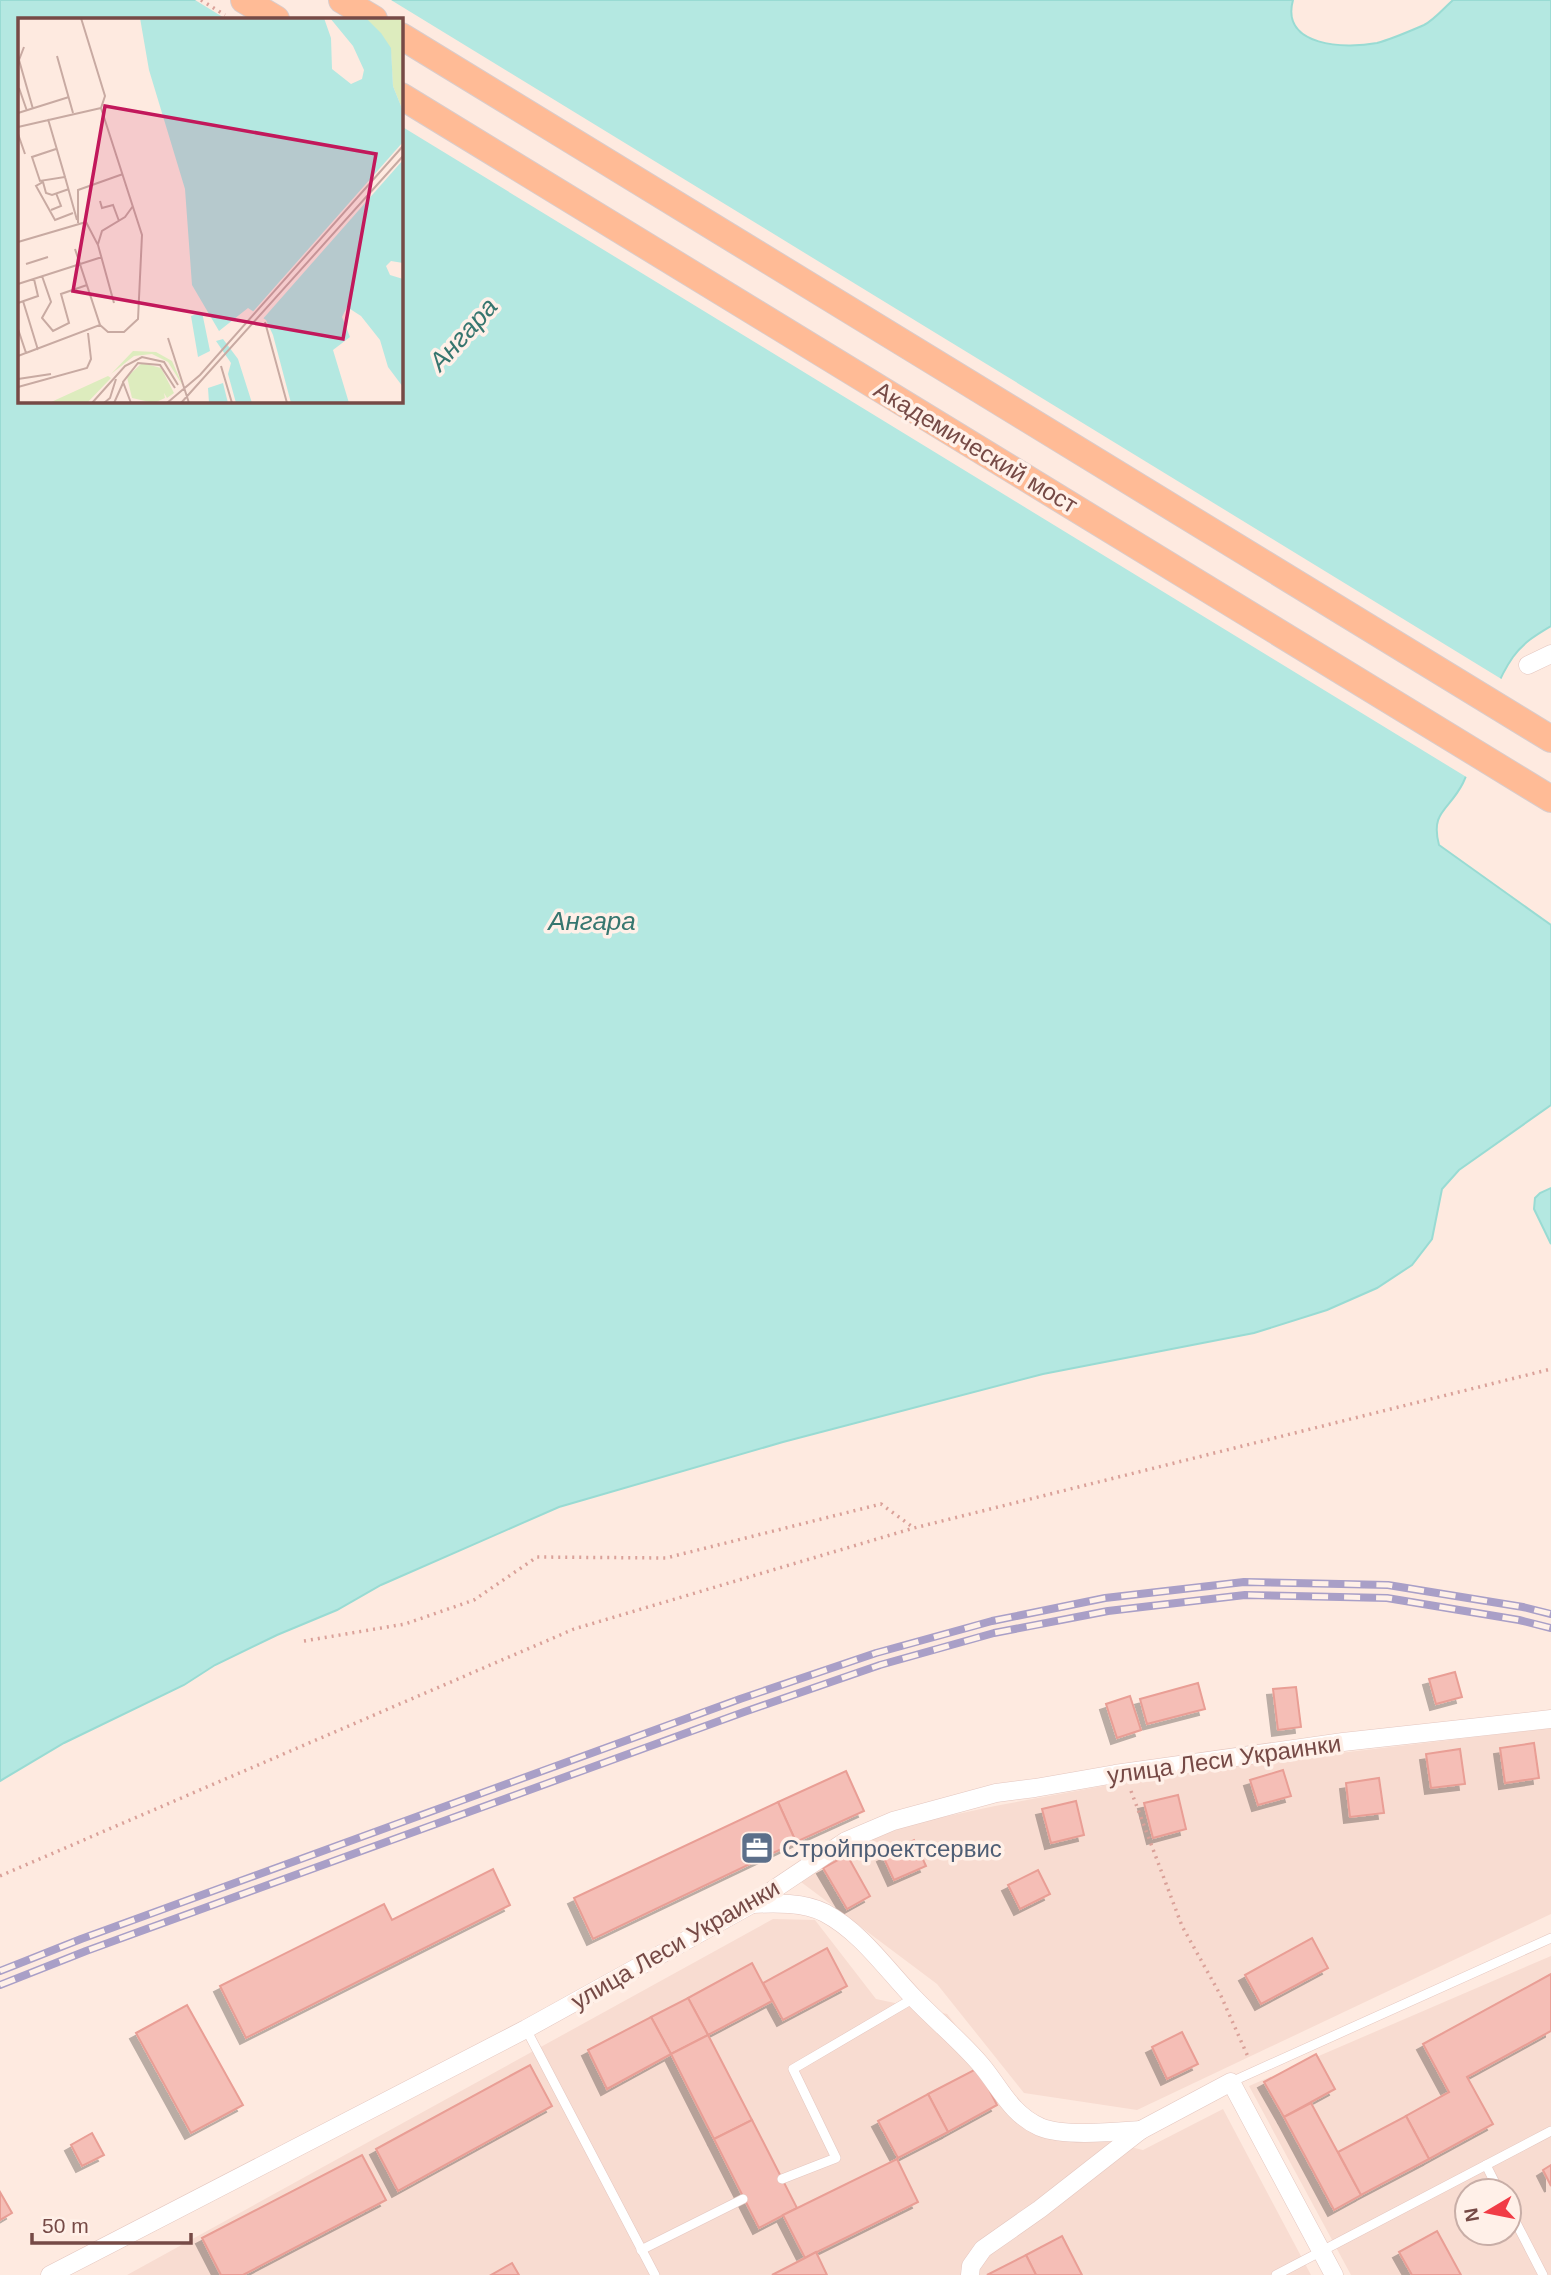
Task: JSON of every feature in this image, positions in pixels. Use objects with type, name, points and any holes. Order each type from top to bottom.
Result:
[{"type":"main road","points":[[244,0],[273,18]]},
{"type":"main road","points":[[342,0],[372,18]]},
{"type":"main road","name":"Академический мост","points":[[402,37],[1551,739]]},
{"type":"main road","name":"Академический мост","points":[[402,97],[1551,799]]},
{"type":"street","points":[[1528,665],[1551,654]]},
{"type":"street","name":"улица Леси Украинки","points":[[50,2275],[526,2029],[752,1905],[835,1848],[893,1821],[996,1793],[1124,1773],[1343,1742],[1551,1719]]},
{"type":"street","points":[[752,1905],[774,1903],[825,1913],[874,1952],[914,1998],[960,2041],[983,2067],[1014,2111],[1024,2118],[1043,2128],[1083,2133],[1140,2130]]},
{"type":"street","points":[[970,2275],[971,2266],[984,2249],[1040,2209],[1140,2130],[1231,2082],[1334,2275]]},
{"type":"lane","points":[[1231,2082],[1551,1938]]},
{"type":"lane","points":[[782,2179],[836,2158],[793,2069],[914,1998]]},
{"type":"lane","points":[[526,2029],[655,2275]]},
{"type":"lane","points":[[1276,2275],[1551,2130]]},
{"type":"lane","points":[[1486,2165],[1492,2177]]},
{"type":"lane","points":[[641,2250],[743,2199]]},
{"type":"lane","points":[[1523,2236],[1543,2275]]},
{"type":"path","points":[[201,0],[231,18]]},
{"type":"path","points":[[0,1875],[179,1801],[574,1629],[914,1528],[1551,1369]]},
{"type":"path","points":[[304,1641],[405,1624],[474,1600],[537,1557],[666,1559],[881,1504],[914,1528]]},
{"type":"path","points":[[1124,1773],[1182,1926],[1221,1996],[1254,2072]]},
{"type":"shaded area","points":[[1551,1728],[1551,1914],[1137,2110],[1024,2093],[937,1984],[797,1879],[851,1845],[920,1822],[995,1806],[1179,1772]]},
{"type":"shaded area","points":[[773,1919],[815,1920],[876,1999],[947,2014],[1034,2124],[1143,2150],[1223,2109],[1311,2275],[127,2275]]},
{"type":"shaded area","points":[[1551,1956],[1551,2275],[1351,2275],[1249,2086]]},
{"type":"water","name":"Ангара","points":[[0,0],[1293,0],[1292,16],[1296,27],[1306,36],[1333,44],[1364,45],[1395,37],[1424,25],[1453,0],[1551,0],[1551,626],[1521,647],[1504,671],[1470,768],[1458,792],[1439,818],[1437,834],[1439,845],[1551,925],[1551,1105],[1459,1170],[1442,1189],[1432,1239],[1412,1265],[1377,1288],[1327,1310],[1254,1333],[1043,1374],[783,1442],[559,1507],[381,1585],[337,1610],[215,1665],[184,1685],[64,1743],[0,1781]]},
{"type":"water","points":[[1551,1188],[1551,1244],[1534,1209],[1535,1198]]},
{"type":"pier","points":[[195,0],[391,0],[1503,680],[1468,778],[402,127],[402,18],[224,18]]},
{"type":"building","points":[[1455,1672],[1462,1697],[1436,1704],[1429,1679]]},
{"type":"building","points":[[1198,1683],[1205,1709],[1147,1724],[1140,1699]]},
{"type":"building","points":[[1296,1687],[1301,1727],[1278,1730],[1273,1689]]},
{"type":"building","points":[[1130,1696],[1141,1730],[1117,1738],[1106,1704]]},
{"type":"building","points":[[1534,1743],[1539,1778],[1505,1783],[1500,1748]]},
{"type":"building","points":[[1460,1749],[1465,1784],[1431,1788],[1426,1754]]},
{"type":"building","points":[[1283,1770],[1291,1796],[1258,1805],[1250,1780]]},
{"type":"building","points":[[846,1771],[864,1811],[796,1842],[778,1802]]},
{"type":"building","points":[[1379,1778],[1384,1813],[1350,1817],[1346,1783]]},
{"type":"building","points":[[1178,1795],[1186,1829],[1153,1838],[1144,1803]]},
{"type":"building","points":[[1076,1801],[1084,1835],[1051,1843],[1042,1809]]},
{"type":"building","points":[[778,1802],[796,1842],[593,1939],[574,1898]]},
{"type":"building","points":[[914,1840],[926,1866],[894,1880],[883,1856]]},
{"type":"building","points":[[847,1855],[870,1896],[847,1909],[823,1868]]},
{"type":"building","points":[[493,1869],[510,1905],[246,2038],[220,1986],[384,1904],[392,1920]]},
{"type":"building","points":[[1038,1870],[1050,1894],[1020,1909],[1008,1885]]},
{"type":"building","points":[[1312,1938],[1328,1968],[1261,2004],[1245,1975]]},
{"type":"building","points":[[827,1948],[847,1986],[783,2020],[763,1983]]},
{"type":"building","points":[[752,1963],[772,2001],[708,2035],[688,1998]]},
{"type":"building","points":[[1551,1974],[1551,2031],[1467,2077],[1493,2124],[1429,2159],[1406,2116],[1449,2092],[1423,2044]]},
{"type":"building","points":[[688,1998],[708,2035],[671,2054],[651,2017]]},
{"type":"building","points":[[187,2005],[243,2105],[191,2133],[136,2033]]},
{"type":"building","points":[[651,2017],[671,2054],[607,2089],[588,2050]]},
{"type":"building","points":[[1182,2032],[1198,2064],[1167,2079],[1152,2047]]},
{"type":"building","points":[[708,2035],[752,2120],[714,2139],[671,2054]]},
{"type":"building","points":[[1316,2054],[1335,2089],[1284,2117],[1264,2082]]},
{"type":"building","points":[[530,2065],[552,2106],[398,2191],[376,2149]]},
{"type":"building","points":[[978,2068],[997,2105],[948,2132],[928,2094]]},
{"type":"building","points":[[928,2094],[948,2132],[898,2158],[878,2121]]},
{"type":"building","points":[[1311,2103],[1361,2195],[1334,2210],[1284,2117]]},
{"type":"building","points":[[1406,2116],[1429,2159],[1361,2195],[1338,2152]]},
{"type":"building","points":[[752,2120],[797,2208],[759,2228],[714,2139]]},
{"type":"building","points":[[92,2133],[104,2155],[82,2166],[71,2145]]},
{"type":"building","points":[[362,2155],[386,2200],[243,2275],[221,2275],[202,2238]]},
{"type":"building","points":[[897,2159],[918,2202],[805,2258],[783,2215]]},
{"type":"building","points":[[1551,2165],[1551,2186],[1543,2170]]},
{"type":"building","points":[[0,2192],[12,2213],[0,2220]]},
{"type":"building","points":[[1437,2231],[1461,2275],[1412,2275],[1399,2252]]},
{"type":"building","points":[[1062,2236],[1082,2275],[1036,2275],[1026,2255]]},
{"type":"building","points":[[816,2252],[827,2275],[772,2275],[805,2258]]},
{"type":"building","points":[[1026,2255],[1036,2275],[987,2275]]},
{"type":"building","points":[[512,2263],[519,2275],[491,2275]]},
{"type":"railway","points":[[0,1971],[740,1699],[876,1653],[992,1621],[1105,1598],[1244,1582],[1388,1585],[1551,1614]]},
{"type":"railway","points":[[0,1985],[86,1951],[744,1712],[880,1665],[994,1633],[1108,1611],[1245,1595],[1387,1598],[1519,1620],[1551,1628]]},
{"type":"place","name":"Стройпроектсервис","points":[[757,1848]]}]
